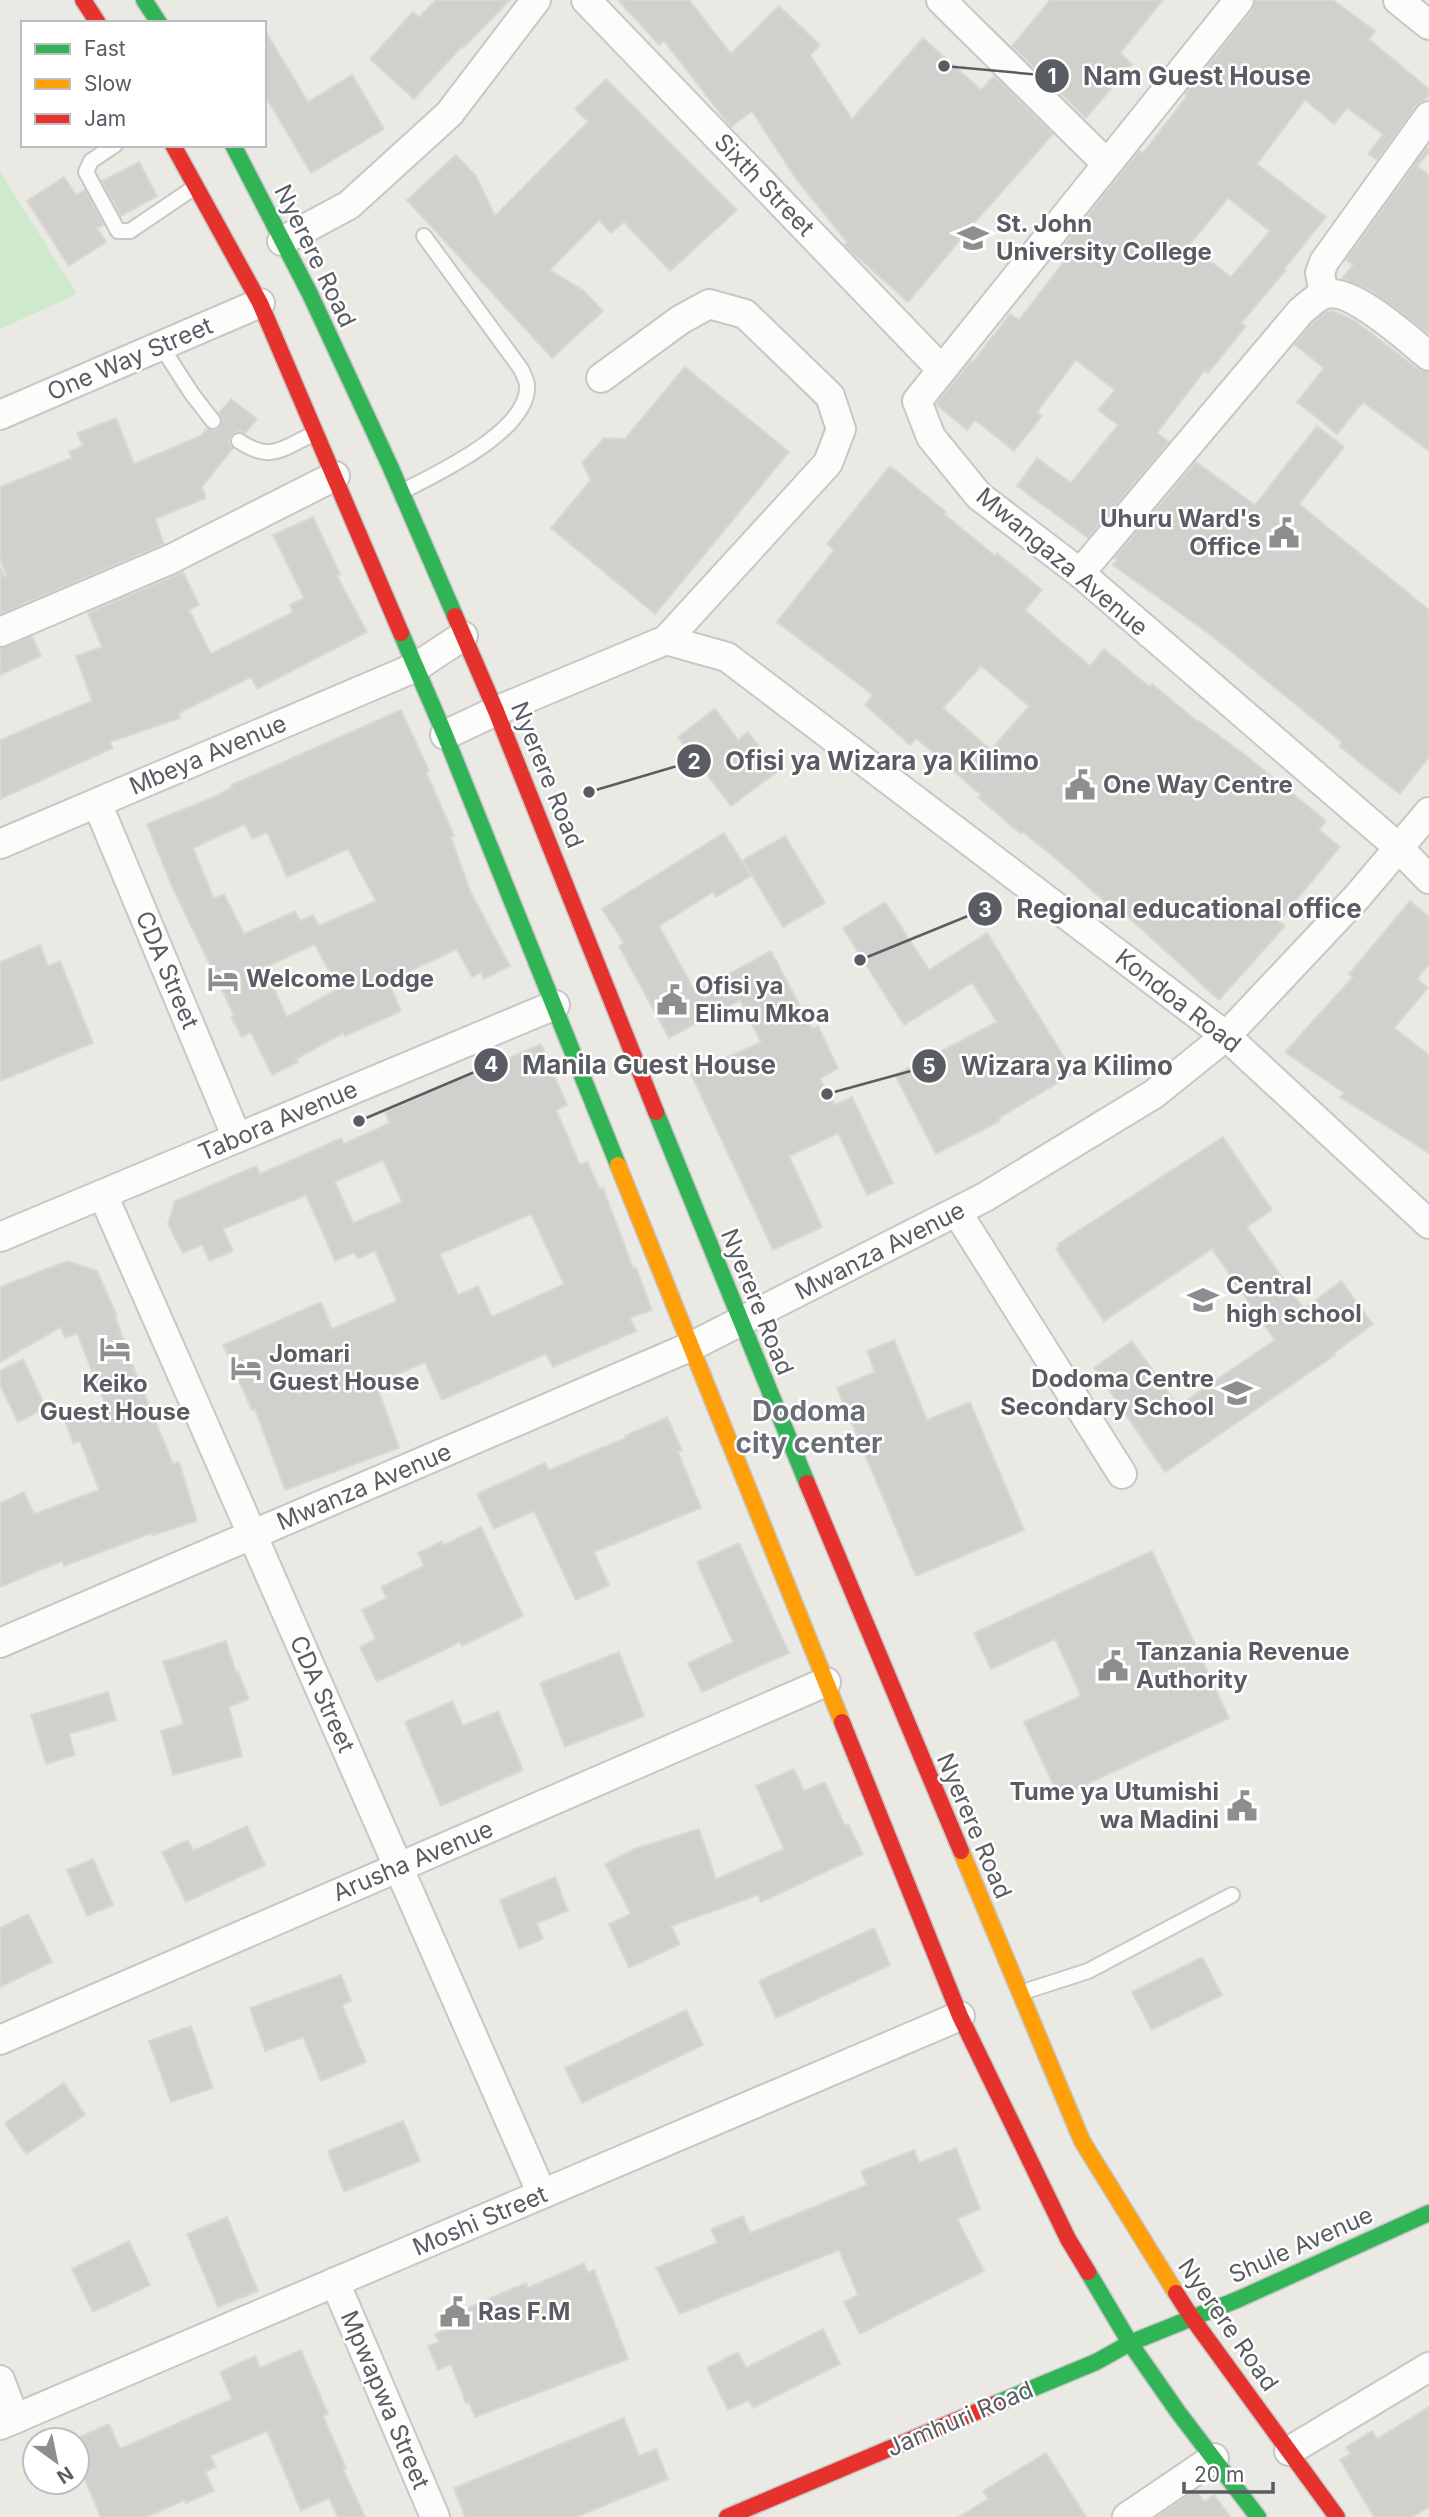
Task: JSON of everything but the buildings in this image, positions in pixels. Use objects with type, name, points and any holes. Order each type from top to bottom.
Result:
[{"type":"main road","points":[[83,0],[97,21]]},
{"type":"main road","points":[[144,0],[158,21]]},
{"type":"main road","points":[[174,147],[260,303],[416,667],[555,1005],[960,2016],[1068,2239],[1130,2343],[1178,2412],[1258,2517]]},
{"type":"main road","name":"Nyerere Road","points":[[234,147],[310,294],[402,492],[496,711],[740,1323],[1082,2141],[1192,2318],[1337,2517]]},
{"type":"main road","name":"Shule Avenue","points":[[1192,2318],[1429,2213]]},
{"type":"main road","name":"Jamhuri Road","points":[[727,2517],[1096,2362],[1130,2343],[1192,2318]]},
{"type":"street","points":[[282,241],[349,205],[449,114],[537,0]]},
{"type":"street","name":"Sixth Street","points":[[586,0],[942,370]]},
{"type":"street","points":[[941,0],[1107,164]]},
{"type":"street","name":"Mwangaza Avenue","points":[[1239,0],[917,401],[931,438],[979,496],[1080,573],[1398,847]]},
{"type":"street","points":[[1398,0],[1429,25]]},
{"type":"street","points":[[1324,294],[1320,273],[1324,262],[1429,117]]},
{"type":"street","points":[[1080,573],[1301,311],[1324,294],[1341,294],[1371,311],[1429,356]]},
{"type":"street","name":"One Way Street","points":[[0,415],[260,303]]},
{"type":"street","points":[[445,736],[496,711],[666,640],[828,463],[841,429],[830,396],[745,314],[709,304],[680,320],[601,378]]},
{"type":"street","points":[[0,632],[171,559],[335,476]]},
{"type":"street","name":"Mbeya Avenue","points":[[0,844],[416,667],[463,636]]},
{"type":"street","name":"Kondoa Road","points":[[666,640],[727,657],[1226,1036],[1429,1224]]},
{"type":"street","name":"CDA Street","points":[[97,803],[237,1138]]},
{"type":"street","name":"Mwanza Avenue","points":[[0,1643],[692,1346],[957,1212],[1154,1094],[1226,1036],[1357,897],[1429,812]]},
{"type":"street","points":[[1398,847],[1429,879]]},
{"type":"street","name":"Tabora Avenue","points":[[0,1237],[555,1005]]},
{"type":"street","name":"CDA Street","points":[[103,1195],[542,2194]]},
{"type":"street","points":[[957,1212],[1122,1474]]},
{"type":"street","name":"Arusha Avenue","points":[[0,2040],[826,1682]]},
{"type":"street","name":"Moshi Street","points":[[8,2422],[960,2016]]},
{"type":"street","name":"Mpwapwa Street","points":[[335,2282],[435,2517]]},
{"type":"street","points":[[1289,2451],[1429,2367]]},
{"type":"street","points":[[0,2380],[8,2422]]},
{"type":"street","points":[[1127,2517],[1214,2458]]},
{"type":"lane","points":[[112,147],[91,160],[86,172],[118,231],[130,231],[197,186]]},
{"type":"lane","points":[[402,492],[502,433],[516,417],[527,384],[521,369],[424,236]]},
{"type":"lane","points":[[161,346],[213,421]]},
{"type":"lane","points":[[239,441],[255,452],[268,454],[316,433]]},
{"type":"lane","points":[[1019,1993],[1088,1971],[1232,1895]]},
{"type":"green space","points":[[0,172],[77,294],[0,329]]},
{"type":"traffic: fast","points":[[144,0],[158,21]]},
{"type":"traffic: fast","points":[[234,147],[310,294],[390,466],[455,616]]},
{"type":"traffic: fast","points":[[401,633],[445,735],[618,1165]]},
{"type":"traffic: fast","points":[[656,1112],[807,1483]]},
{"type":"traffic: fast","points":[[995,2404],[1096,2362],[1130,2343],[1239,2299],[1429,2213]]},
{"type":"traffic: fast","points":[[1088,2272],[1130,2343],[1178,2412],[1258,2517]]},
{"type":"traffic: slow","points":[[618,1165],[842,1722]]},
{"type":"traffic: slow","points":[[961,1851],[1082,2141],[1176,2293]]},
{"type":"traffic: jam","points":[[83,0],[97,21]]},
{"type":"traffic: jam","points":[[174,147],[260,303],[401,633]]},
{"type":"traffic: jam","points":[[455,616],[496,711],[656,1112]]},
{"type":"traffic: jam","points":[[807,1483],[961,1851]]},
{"type":"traffic: jam","points":[[842,1722],[960,2016],[1068,2239],[1088,2272]]},
{"type":"traffic: jam","points":[[1176,2293],[1337,2517]]},
{"type":"traffic: jam","points":[[727,2517],[995,2404]]},
{"type":"place","name":"Nam Guest House","points":[[944,66]]},
{"type":"place","name":"St. John University College","points":[[973,238]]},
{"type":"place","name":"Uhuru Ward's Office","points":[[1284,533]]},
{"type":"place","name":"One Way Centre","points":[[1080,785]]},
{"type":"place","name":"Ofisi ya Wizara ya Kilimo","points":[[589,792]]},
{"type":"place","name":"Regional educational office","points":[[860,960]]},
{"type":"place","name":"Welcome Lodge","points":[[223,979]]},
{"type":"place","name":"Ofisi ya Elimu Mkoa","points":[[672,1000]]},
{"type":"place","name":"Wizara ya Kilimo","points":[[827,1094]]},
{"type":"place","name":"Manila Guest House","points":[[359,1121]]},
{"type":"place","name":"Central high school","points":[[1203,1300]]},
{"type":"place","name":"Keiko Guest House","points":[[115,1349]]},
{"type":"place","name":"Jomari Guest House","points":[[246,1368]]},
{"type":"place","name":"Dodoma Centre Secondary School","points":[[1237,1393]]},
{"type":"place","name":"Tanzania Revenue Authority","points":[[1113,1666]]},
{"type":"place","name":"Tume ya Utumishi wa Madini","points":[[1242,1806]]},
{"type":"place","name":"Ras F.M","points":[[455,2312]]},
{"type":"district","name":"Dodoma city center","points":[[809,1427]]}]
